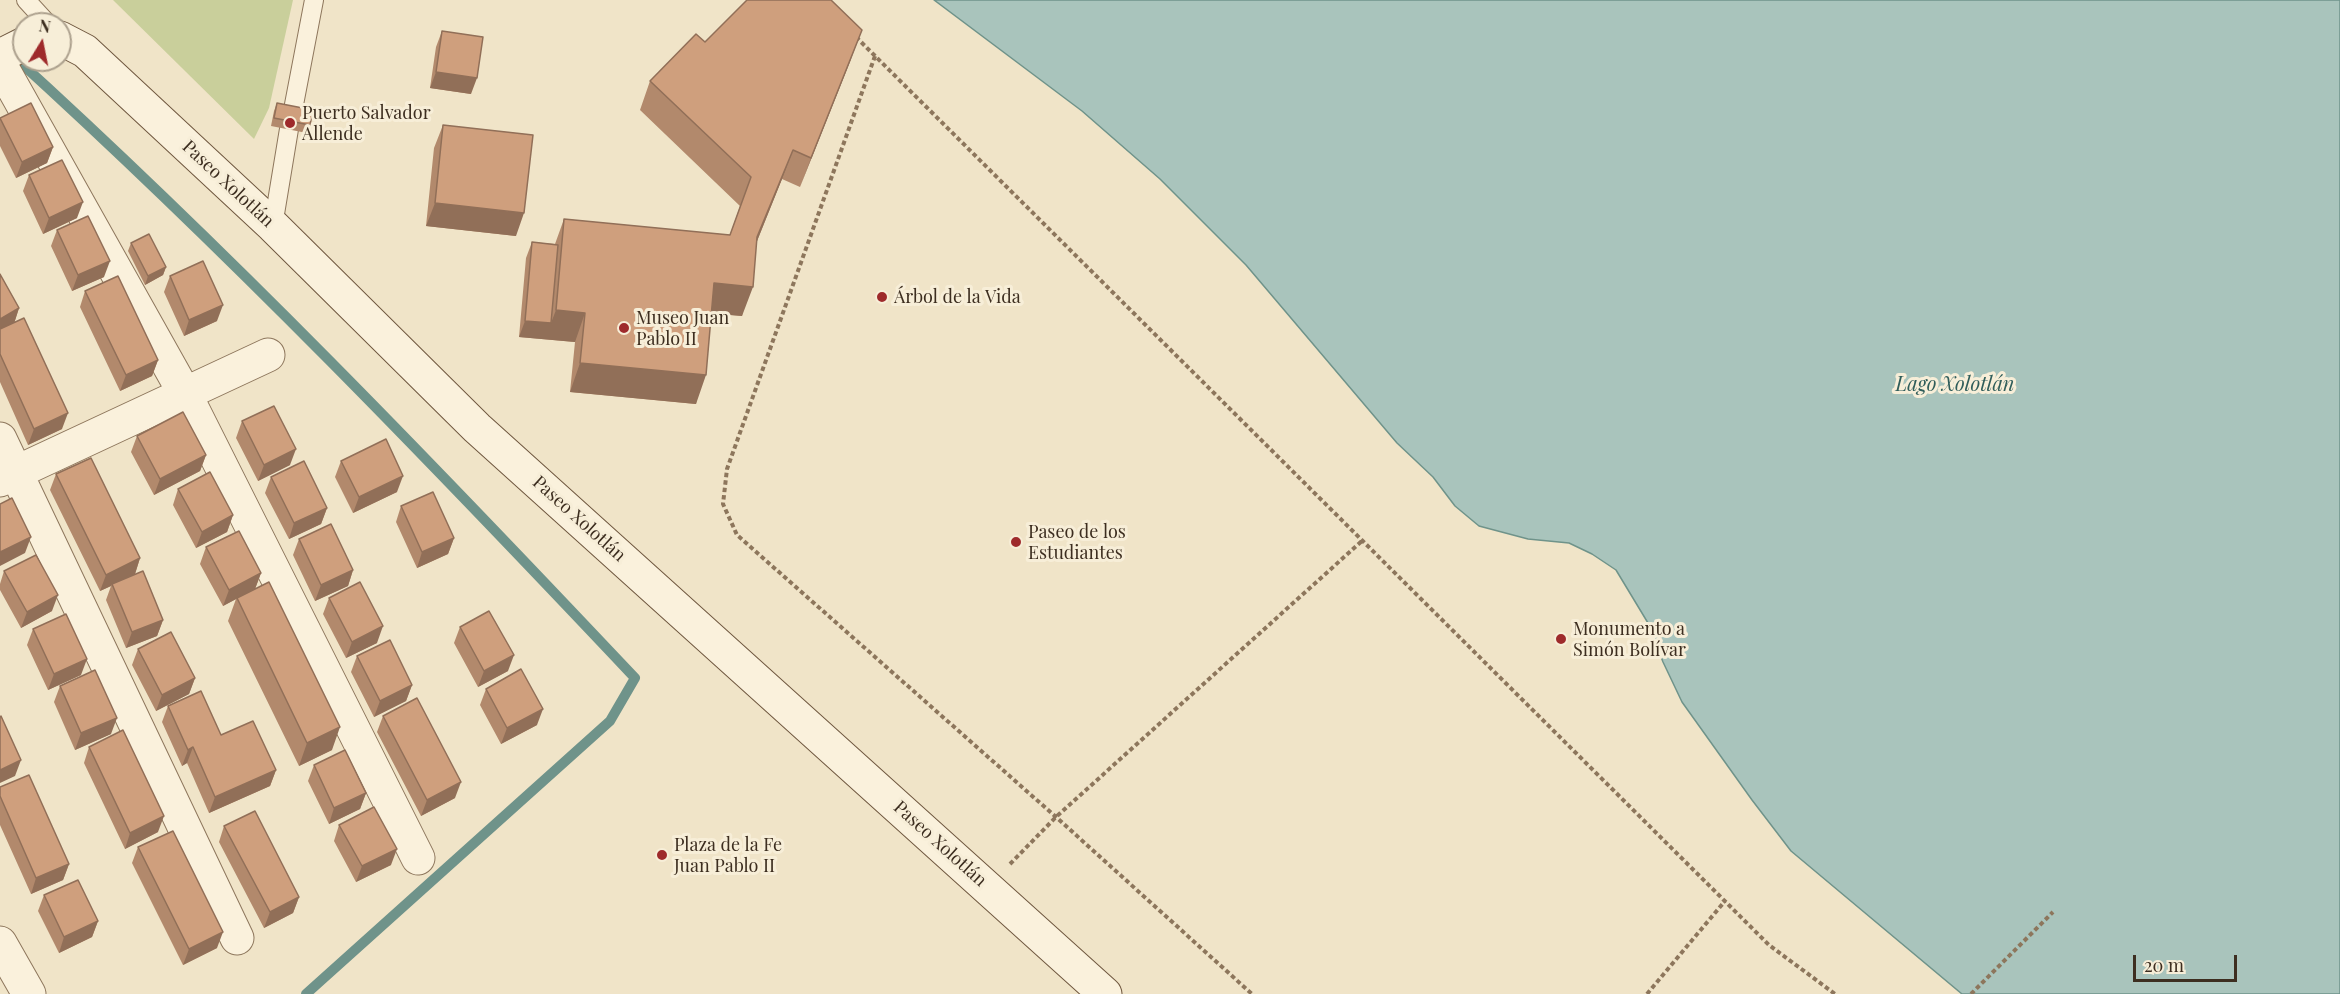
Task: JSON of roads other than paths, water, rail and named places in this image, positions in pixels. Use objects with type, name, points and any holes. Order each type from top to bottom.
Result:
[{"type":"street","name":"Paseo Xolotlán","points":[[72,44],[85,51],[273,226],[477,428],[1105,994]]},
{"type":"street","points":[[8,54],[185,394],[418,858]]},
{"type":"street","points":[[8,476],[268,355]]},
{"type":"street","points":[[0,439],[8,476],[237,938]]},
{"type":"street","points":[[0,943],[28,994]]},
{"type":"lane","points":[[26,0],[37,12]]},
{"type":"lane","points":[[273,226],[290,122],[314,0]]},
{"type":"water","name":"Lago Xolotlán","points":[[934,0],[2340,0],[2340,994],[1962,994],[1791,851],[1682,702],[1648,623],[1616,570],[1592,554],[1569,543],[1528,539],[1479,526],[1455,506],[1433,477],[1397,443],[1246,265],[1160,179],[1082,111]]},
{"type":"waterway","points":[[11,54],[251,282],[483,518],[635,678],[610,721],[306,994]]},
{"type":"place","name":"Puerto Salvador Allende","points":[[290,123]]},
{"type":"place","name":"Árbol de la Vida","points":[[882,297]]},
{"type":"place","name":"Museo Juan Pablo II","points":[[624,328]]},
{"type":"place","name":"Paseo de los Estudiantes","points":[[1016,542]]},
{"type":"place","name":"Monumento a Simón Bolívar","points":[[1561,639]]},
{"type":"place","name":"Plaza de la Fe Juan Pablo II","points":[[662,855]]}]
